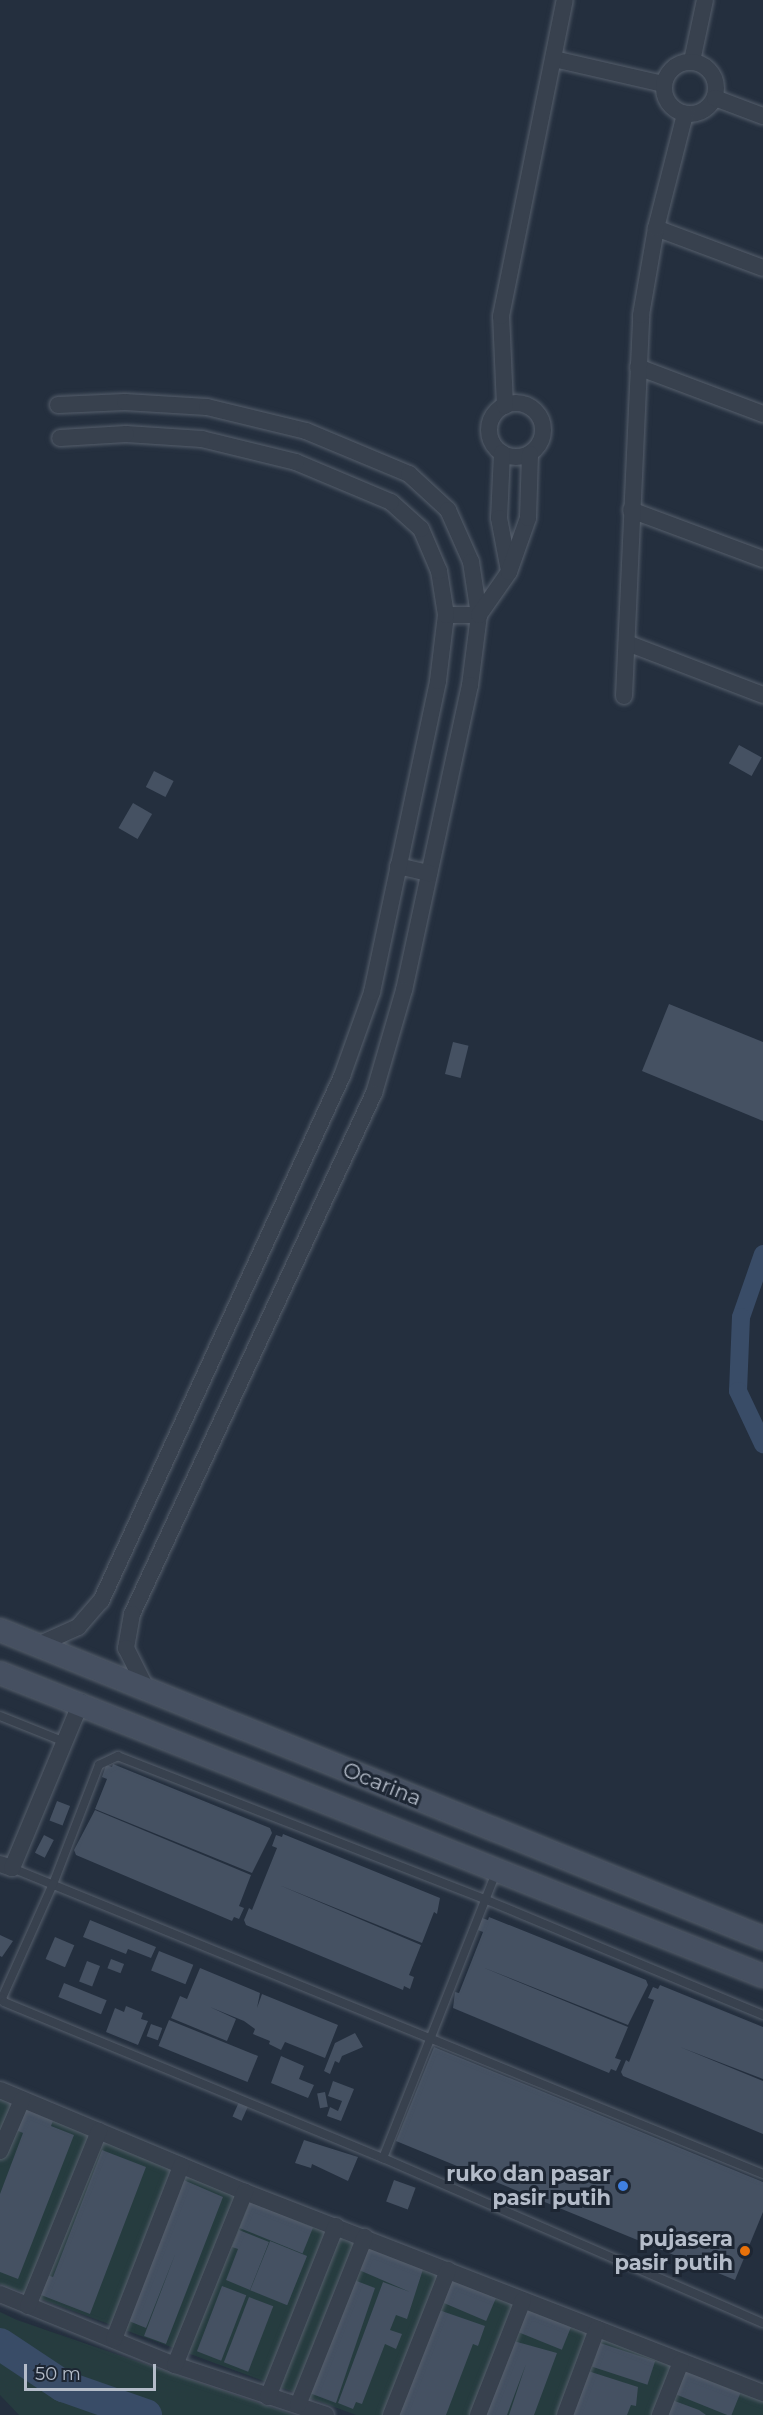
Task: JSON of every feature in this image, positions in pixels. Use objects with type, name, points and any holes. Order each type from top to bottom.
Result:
[{"type":"main road","name":"Ocarina","points":[[0,1630],[40,1644],[763,1938]]},
{"type":"main road","name":"Ocarina","points":[[0,1673],[81,1702],[496,1873],[763,1976]]},
{"type":"street","points":[[505,406],[501,316],[565,0]]},
{"type":"street","points":[[692,61],[705,0]]},
{"type":"street","points":[[554,58],[663,84]]},
{"type":"street","points":[[692,61],[704,64],[712,74],[715,98],[703,111],[685,114],[668,104],[663,84],[673,67],[692,61]]},
{"type":"street","points":[[715,98],[763,116]]},
{"type":"street","points":[[624,696],[641,315],[656,228],[685,114]]},
{"type":"street","points":[[656,228],[763,268]]},
{"type":"street","points":[[638,367],[763,414]]},
{"type":"street","points":[[58,405],[125,402],[207,406],[306,431],[409,474],[448,510],[471,562],[479,615],[470,686],[404,990],[375,1093],[132,1614],[126,1648],[146,1688]]},
{"type":"street","points":[[502,453],[521,457],[530,454],[542,438],[540,418],[525,404],[505,406],[491,420],[489,433],[502,453],[499,518],[509,572]]},
{"type":"street","points":[[40,1644],[78,1627],[106,1590],[342,1076],[372,992],[438,681],[446,615],[439,571],[421,529],[391,502],[296,462],[202,439],[126,435],[60,438]]},
{"type":"street","points":[[479,615],[509,572],[528,518],[530,454]]},
{"type":"street","points":[[631,510],[763,560]]},
{"type":"street","points":[[446,615],[479,615]]},
{"type":"street","points":[[627,643],[763,695]]},
{"type":"street","points":[[398,866],[429,873]]},
{"type":"street","points":[[6,1866],[65,1742],[81,1702]]},
{"type":"street","points":[[0,2090],[245,2192],[763,2393]]},
{"type":"street","points":[[0,2151],[22,2100]]},
{"type":"street","points":[[28,2306],[99,2131]]},
{"type":"street","points":[[114,2339],[180,2166]]},
{"type":"street","points":[[175,2365],[245,2192]]},
{"type":"street","points":[[268,2397],[336,2226]]},
{"type":"street","points":[[298,2404],[365,2237]]},
{"type":"street","points":[[392,2415],[448,2270]]},
{"type":"street","points":[[0,2294],[175,2365],[326,2415]]},
{"type":"street","points":[[478,2415],[523,2300]]},
{"type":"street","points":[[565,2415],[597,2329]]},
{"type":"street","points":[[660,2415],[681,2362]]},
{"type":"lane","points":[[0,1716],[65,1742]]},
{"type":"lane","points":[[763,2015],[487,1900],[118,1756],[99,1765],[53,1884],[3,1993],[4,2002],[383,2158],[763,2322]]},
{"type":"lane","points":[[6,1866],[428,2040],[763,2174]]},
{"type":"lane","points":[[383,2158],[496,1873]]},
{"type":"green space","points":[[0,2094],[763,2396],[763,2415],[356,2415],[0,2284]]},
{"type":"green space","points":[[0,2312],[17,2320],[293,2415],[19,2415],[0,2395]]},
{"type":"building","points":[[739,745],[762,758],[752,776],[729,763]]},
{"type":"building","points":[[154,771],[174,781],[165,797],[146,787]]},
{"type":"building","points":[[133,803],[152,814],[138,839],[118,828]]},
{"type":"building","points":[[669,1004],[763,1042],[763,1121],[642,1071]]},
{"type":"building","points":[[453,1042],[469,1046],[461,1078],[445,1074]]},
{"type":"building","points":[[113,1764],[270,1828],[272,1833],[252,1873],[95,1809],[107,1779],[102,1777],[106,1765],[112,1767]]},
{"type":"building","points":[[57,1801],[70,1806],[63,1826],[49,1821]]},
{"type":"building","points":[[95,1810],[251,1875],[239,1906],[244,1908],[239,1919],[234,1917],[232,1921],[76,1855],[74,1850]]},
{"type":"building","points":[[283,1834],[440,1898],[437,1914],[434,1912],[422,1943],[279,1885],[421,1945],[409,1975],[414,1977],[410,1989],[404,1986],[403,1990],[246,1925],[244,1920],[249,1908],[252,1910],[277,1848],[272,1846],[276,1835],[282,1837]]},
{"type":"building","points":[[44,1835],[54,1840],[45,1858],[35,1853]]},
{"type":"building","points":[[489,1917],[646,1980],[648,1985],[628,2025],[482,1967],[628,2027],[615,2058],[621,2060],[616,2071],[611,2069],[609,2073],[453,2008],[455,1992],[459,1993],[483,1932],[478,1930],[482,1918],[488,1920]]},
{"type":"building","points":[[90,1920],[156,1947],[151,1958],[128,1949],[126,1954],[83,1937]]},
{"type":"building","points":[[0,1935],[13,1941],[2,1957],[0,1956]]},
{"type":"building","points":[[55,1937],[74,1945],[65,1967],[46,1959]]},
{"type":"building","points":[[159,1951],[193,1965],[185,1984],[151,1970]]},
{"type":"building","points":[[111,1959],[124,1964],[120,1973],[107,1968]]},
{"type":"building","points":[[87,1961],[100,1966],[92,1987],[79,1982]]},
{"type":"building","points":[[200,1968],[260,1993],[257,2008],[262,1994],[338,2025],[325,2058],[285,2042],[281,2050],[269,2044],[270,2041],[253,2034],[255,2029],[244,2021],[210,2007],[236,2019],[227,2041],[171,2018],[180,1996],[187,1999]]},
{"type":"building","points":[[64,1983],[107,2000],[101,2014],[58,1997]]},
{"type":"building","points":[[660,1985],[763,2027],[763,2079],[680,2047],[763,2081],[763,2134],[623,2076],[621,2072],[626,2060],[629,2062],[654,2000],[648,1998],[653,1987],[658,1989]]},
{"type":"building","points":[[126,2006],[143,2013],[141,2019],[148,2021],[138,2045],[106,2032],[115,2008],[124,2012]]},
{"type":"building","points":[[169,2020],[258,2056],[248,2082],[159,2046]]},
{"type":"building","points":[[151,2024],[162,2028],[158,2040],[147,2036]]},
{"type":"building","points":[[355,2033],[363,2047],[342,2056],[339,2063],[335,2061],[330,2074],[324,2071],[335,2043]]},
{"type":"building","points":[[434,2047],[763,2182],[763,2212],[735,2280],[396,2141]]},
{"type":"building","points":[[281,2056],[304,2066],[299,2079],[314,2085],[308,2098],[271,2083]]},
{"type":"building","points":[[333,2081],[354,2089],[341,2121],[327,2116],[330,2107],[338,2111],[342,2101],[328,2096]]},
{"type":"building","points":[[325,2092],[328,2107],[320,2108],[317,2094]]},
{"type":"building","points":[[239,2102],[248,2106],[242,2121],[232,2117]]},
{"type":"building","points":[[25,2106],[54,2118],[51,2126],[74,2135],[18,2279],[0,2272],[0,2194],[23,2133],[16,2130]]},
{"type":"building","points":[[304,2140],[358,2157],[348,2181],[312,2164],[311,2168],[295,2163]]},
{"type":"building","points":[[102,2150],[146,2167],[90,2314],[36,2293],[44,2274],[53,2277]]},
{"type":"building","points":[[179,2178],[223,2197],[166,2344],[144,2336],[176,2252],[146,2328],[124,2319]]},
{"type":"building","points":[[394,2180],[416,2188],[408,2209],[386,2202]]},
{"type":"building","points":[[250,2202],[313,2227],[303,2253],[240,2228]]},
{"type":"building","points":[[239,2230],[269,2242],[250,2290],[226,2280],[238,2249],[232,2247]]},
{"type":"building","points":[[270,2241],[307,2256],[287,2305],[250,2290]]},
{"type":"building","points":[[368,2247],[425,2263],[407,2319],[396,2315],[390,2330],[402,2334],[396,2349],[385,2344],[362,2404],[356,2402],[353,2409],[338,2403],[383,2282],[410,2292],[359,2270]]},
{"type":"building","points":[[449,2278],[496,2298],[486,2321],[439,2301]]},
{"type":"building","points":[[354,2280],[375,2288],[336,2403],[307,2392]]},
{"type":"building","points":[[222,2286],[246,2295],[221,2361],[197,2351]]},
{"type":"building","points":[[249,2297],[273,2306],[248,2372],[224,2362]]},
{"type":"building","points":[[523,2307],[571,2326],[562,2350],[514,2330]]},
{"type":"building","points":[[436,2309],[485,2326],[478,2346],[473,2344],[446,2415],[394,2415]]},
{"type":"building","points":[[510,2340],[557,2353],[534,2415],[509,2415],[526,2364],[507,2415],[482,2415]]},
{"type":"building","points":[[600,2343],[655,2361],[647,2385],[592,2367]]},
{"type":"building","points":[[680,2369],[740,2393],[732,2415],[727,2415],[671,2392]]},
{"type":"building","points":[[588,2371],[638,2387],[636,2406],[631,2405],[627,2415],[571,2415]]},
{"type":"building","points":[[672,2400],[699,2410],[706,2415],[666,2415]]},
{"type":"waterway","points":[[763,1254],[741,1317],[738,1391],[763,1444]]},
{"type":"waterway","points":[[0,2344],[63,2386],[146,2415]]},
{"type":"place","name":"ruko dan pasar pasir putih","points":[[623,2186]]},
{"type":"place","name":"pujasera pasir putih","points":[[745,2251]]}]
